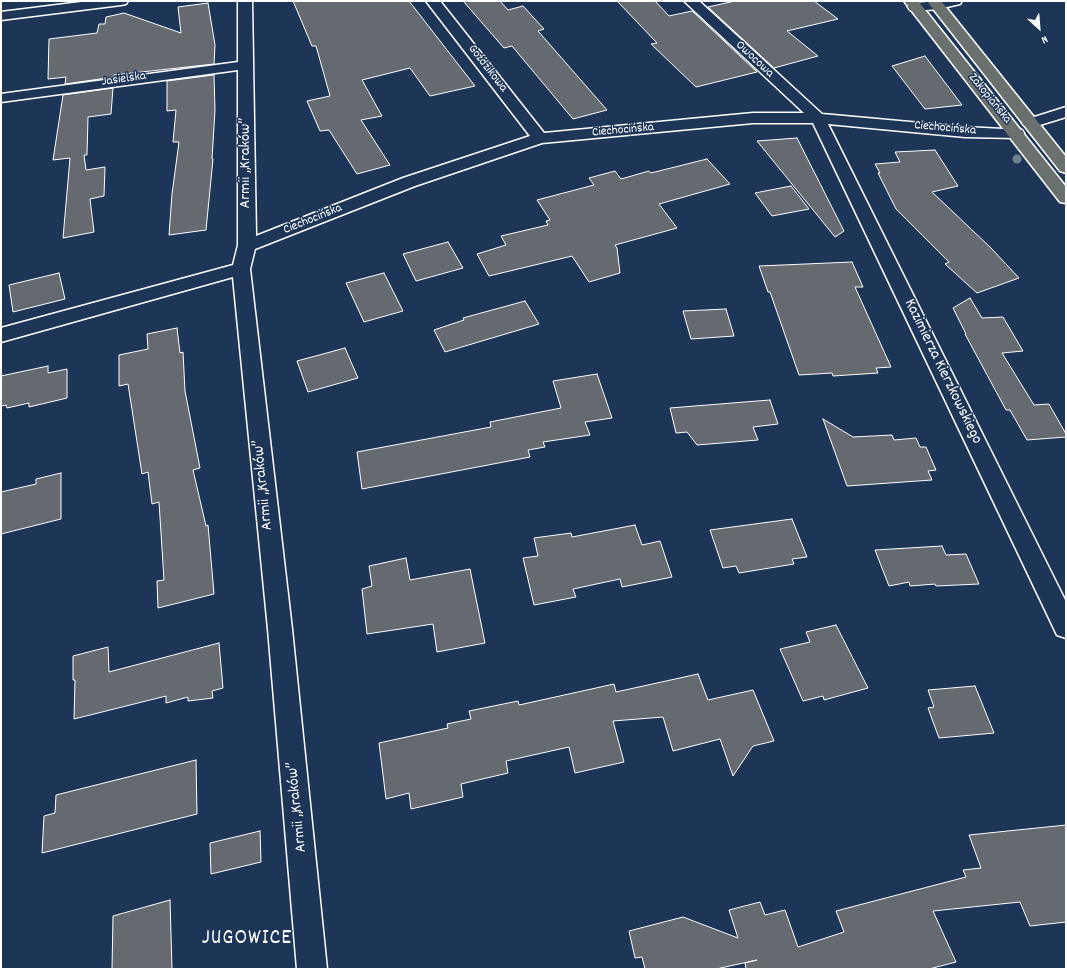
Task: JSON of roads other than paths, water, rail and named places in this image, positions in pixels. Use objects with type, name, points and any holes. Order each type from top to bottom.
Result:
[{"type":"main road","name":"Zakopiańska","points":[[936,3],[1066,168]]},
{"type":"main road","name":"Zakopiańska","points":[[913,4],[1066,198]]},
{"type":"street","points":[[1,16],[120,1]]},
{"type":"street","name":"Armii „Kraków”","points":[[246,1],[247,245],[241,269],[280,629],[312,969]]},
{"type":"street","name":"Goździkowa","points":[[433,1],[540,138]]},
{"type":"street","name":"Owocowa","points":[[691,1],[818,118]]},
{"type":"street","points":[[913,4],[955,1]]},
{"type":"street","name":"Jasielska","points":[[1,98],[246,65]]},
{"type":"street","points":[[1030,123],[1066,112]]},
{"type":"street","name":"Ciechocińska","points":[[247,245],[409,182],[540,138],[753,118],[818,118],[965,132],[1016,133]]},
{"type":"street","name":"Kazimierza Kierzkowskiego","points":[[818,118],[1066,627]]},
{"type":"street","points":[[1,335],[241,269]]},
{"type":"district","name":"JUGOWICE","points":[[247,940]]}]
